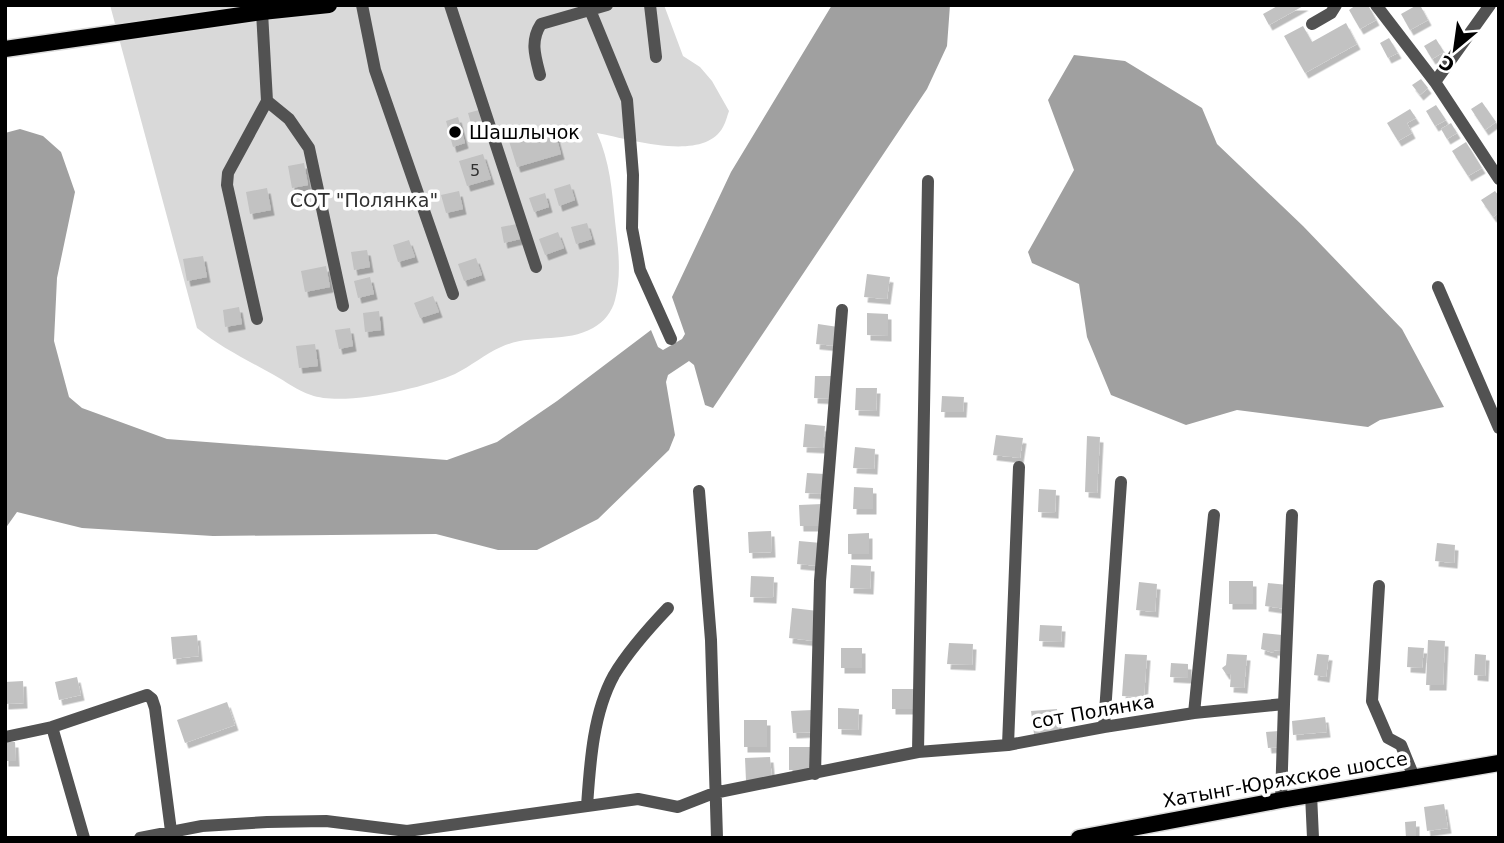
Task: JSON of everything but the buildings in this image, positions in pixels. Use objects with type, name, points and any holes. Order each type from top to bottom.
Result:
[{"type":"main road","points":[[5,48],[266,10],[329,5]]},
{"type":"main road","name":"Хатынг-Юряхское шоссе","points":[[1080,838],[1108,835],[1311,794],[1499,763]]},
{"type":"street","points":[[362,5],[375,70],[453,294]]},
{"type":"street","points":[[450,5],[536,267]]},
{"type":"street","points":[[540,75],[533,36],[541,24],[589,7],[607,5]]},
{"type":"street","points":[[650,5],[656,57]]},
{"type":"street","points":[[1312,24],[1331,13],[1336,5]]},
{"type":"street","points":[[1376,5],[1435,82],[1499,179]]},
{"type":"street","points":[[1435,82],[1490,5]]},
{"type":"street","points":[[589,7],[626,100],[633,175],[632,228],[640,270],[671,339]]},
{"type":"street","points":[[257,319],[227,185],[228,173],[267,101],[266,10]]},
{"type":"street","points":[[267,101],[289,119],[309,148],[343,306]]},
{"type":"street","points":[[918,752],[928,181]]},
{"type":"street","points":[[1438,286],[1499,428]]},
{"type":"street","points":[[815,774],[820,581],[842,310]]},
{"type":"street","points":[[1008,745],[1019,467]]},
{"type":"street","points":[[1104,727],[1121,482]]},
{"type":"street","points":[[699,491],[711,640],[717,838]]},
{"type":"street","points":[[1194,713],[1214,515]]},
{"type":"street","points":[[1281,800],[1292,515]]},
{"type":"street","points":[[1379,586],[1372,701],[1388,738],[1401,745],[1414,777]]},
{"type":"street","points":[[587,806],[589,770],[603,701],[624,659],[668,608]]},
{"type":"street","points":[[5,737],[52,727],[147,695],[152,699],[155,708],[171,831]]},
{"type":"street","name":"сот Полянка","points":[[141,838],[171,831],[228,824],[326,821],[407,831],[638,799],[678,807],[714,793],[918,752],[1008,745],[1194,713],[1284,704]]},
{"type":"street","points":[[52,727],[84,838]]},
{"type":"street","points":[[1311,794],[1313,838]]},
{"type":"green space","name":"СОТ \"Полянка\"","points":[[110,5],[664,5],[683,56],[700,67],[712,81],[729,111],[723,127],[713,138],[700,144],[665,146],[597,133],[610,176],[619,270],[614,304],[597,326],[571,336],[512,343],[455,374],[424,385],[362,397],[325,398],[296,388],[224,347],[197,328]]},
{"type":"shaded area","points":[[832,5],[950,5],[947,46],[927,89],[713,408],[705,405],[694,365],[689,361],[668,375],[666,382],[675,435],[669,450],[598,519],[537,550],[498,550],[436,534],[213,536],[82,528],[17,512],[5,529],[5,133],[20,129],[43,136],[61,152],[75,192],[57,278],[54,341],[69,397],[82,408],[167,439],[447,460],[497,442],[557,401],[651,330],[658,347],[663,350],[682,339],[685,334],[672,297],[731,172]]},
{"type":"shaded area","points":[[1074,55],[1125,61],[1202,108],[1217,144],[1303,226],[1402,329],[1444,407],[1380,420],[1368,427],[1237,410],[1186,425],[1111,395],[1087,337],[1079,284],[1032,263],[1028,252],[1074,170],[1048,100]]},
{"type":"place","name":"Шашлычок","points":[[455,132]]}]
